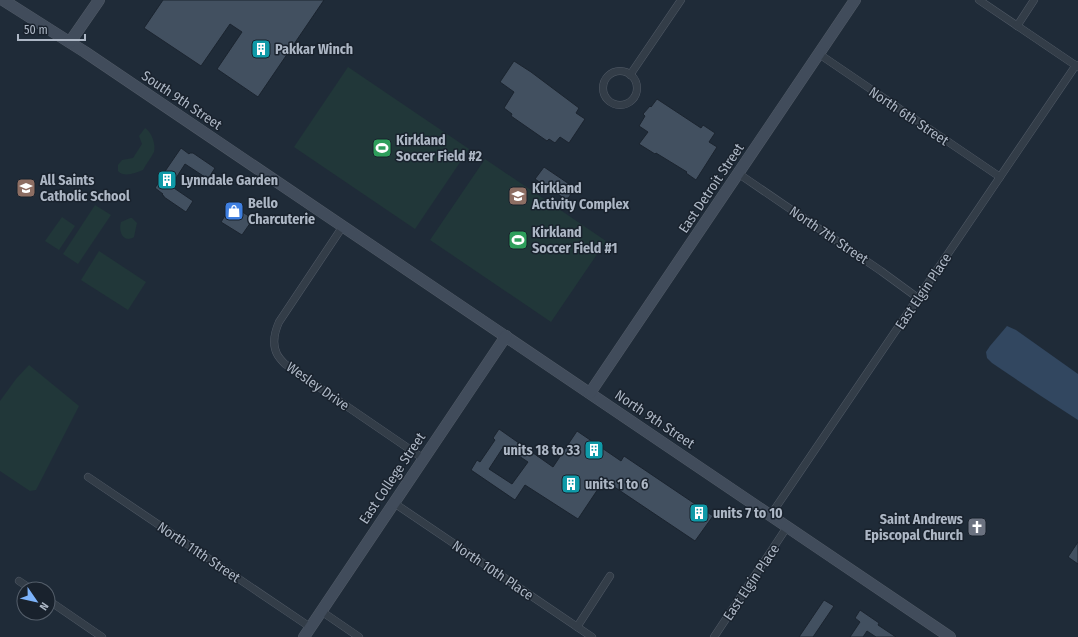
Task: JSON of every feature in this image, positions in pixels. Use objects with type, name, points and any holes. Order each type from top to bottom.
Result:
[{"type":"main road","name":"South 9th Street","points":[[3,0],[70,42],[343,226]]},
{"type":"main road","points":[[70,42],[99,0]]},
{"type":"main road","name":"East Detroit Street","points":[[590,393],[856,0]]},
{"type":"main road","name":"North 9th Street","points":[[343,226],[950,637]]},
{"type":"main road","name":"East College Street","points":[[304,637],[506,336]]},
{"type":"street","points":[[630,75],[681,0]]},
{"type":"street","points":[[979,0],[1077,66]]},
{"type":"street","points":[[1017,26],[1034,0]]},
{"type":"street","name":"North 6th Street","points":[[819,54],[1000,177]]},
{"type":"street","name":"East Elgin Place","points":[[770,516],[1077,66]]},
{"type":"street","points":[[616,72],[630,75],[635,79],[637,84],[636,96],[627,104],[616,105],[604,94],[605,83],[611,75],[616,72]]},
{"type":"street","name":"North 7th Street","points":[[739,174],[918,298]]},
{"type":"street","name":"Wesley Drive","points":[[343,226],[276,327],[274,341],[277,354],[285,364],[424,459]]},
{"type":"street","name":"North 11th Street","points":[[88,477],[310,627]]},
{"type":"street","name":"North 10th Place","points":[[394,503],[592,637]]},
{"type":"street","name":"East Elgin Place","points":[[714,637],[787,527]]},
{"type":"street","points":[[577,627],[610,576]]},
{"type":"street","points":[[56,605],[102,637]]},
{"type":"street","points":[[321,611],[360,637]]},
{"type":"green space","name":"Kirkland Soccer Field #2","points":[[348,67],[469,149],[415,229],[294,147]]},
{"type":"green space","points":[[145,128],[150,132],[153,139],[153,154],[143,170],[126,175],[120,173],[118,171],[118,165],[122,160],[133,158],[142,144],[139,136]]},
{"type":"green space","name":"Kirkland Soccer Field #1","points":[[485,159],[606,241],[551,322],[430,240]]},
{"type":"green space","points":[[95,205],[111,215],[78,264],[63,254]]},
{"type":"green space","points":[[62,217],[75,226],[59,250],[45,241]]},
{"type":"green space","points":[[130,218],[137,223],[134,237],[127,239],[122,236],[120,226],[121,222]]},
{"type":"green space","points":[[99,251],[146,282],[128,310],[81,280]]},
{"type":"green space","points":[[29,365],[79,406],[36,490],[30,491],[0,471],[0,401],[16,379]]},
{"type":"water","points":[[1007,326],[1016,330],[1078,374],[1078,420],[992,363],[987,358],[986,352]]},
{"type":"building","name":"Pakkar Winch","points":[[163,0],[324,0],[258,97],[217,69],[242,32],[230,24],[201,66],[144,28]]},
{"type":"building","points":[[514,61],[579,108],[576,113],[585,119],[569,143],[560,137],[555,143],[549,139],[547,141],[511,116],[512,114],[504,108],[514,92],[500,82]]},
{"type":"building","points":[[657,99],[701,128],[703,125],[715,133],[709,142],[717,147],[696,180],[686,173],[687,172],[639,144],[648,132],[639,126],[645,116],[643,114]]},
{"type":"building","name":"Lynndale Garden","points":[[181,148],[189,154],[193,153],[215,168],[208,179],[185,164],[171,186],[193,201],[186,212],[164,197],[162,195],[163,194],[155,188]]},
{"type":"building","points":[[544,167],[575,188],[567,200],[535,179]]},
{"type":"building","points":[[232,205],[253,219],[242,235],[221,222]]},
{"type":"building","points":[[499,429],[553,467],[577,431],[621,461],[624,456],[713,516],[695,541],[604,480],[578,519],[525,485],[515,500],[471,470],[477,460],[480,462],[495,440],[493,438]],"holes":[[[504,446],[528,462],[512,484],[489,469]]]},
{"type":"building","points":[[1078,542],[1078,564],[1068,557]]},
{"type":"building","points":[[824,600],[834,606],[813,637],[799,637]]},
{"type":"building","points":[[860,610],[879,623],[878,625],[896,637],[876,637],[867,631],[863,637],[850,637],[860,622],[855,618]]},
{"type":"place","name":"Pakkar Winch","points":[[261,49]]},
{"type":"place","name":"Kirkland Soccer Field #2","points":[[382,148]]},
{"type":"place","name":"Lynndale Garden","points":[[167,180]]},
{"type":"place","name":"All Saints Catholic School","points":[[26,188]]},
{"type":"place","name":"Kirkland Activity Complex","points":[[518,196]]},
{"type":"place","name":"Bello Charcuterie","points":[[234,211]]},
{"type":"place","name":"Kirkland Soccer Field #1","points":[[518,240]]},
{"type":"place","name":"units 18 to 33","points":[[594,450]]},
{"type":"place","name":"units 1 to 6","points":[[571,484]]},
{"type":"place","name":"units 7 to 10","points":[[699,513]]},
{"type":"place","name":"Saint Andrews Episcopal Church","points":[[977,527]]}]
